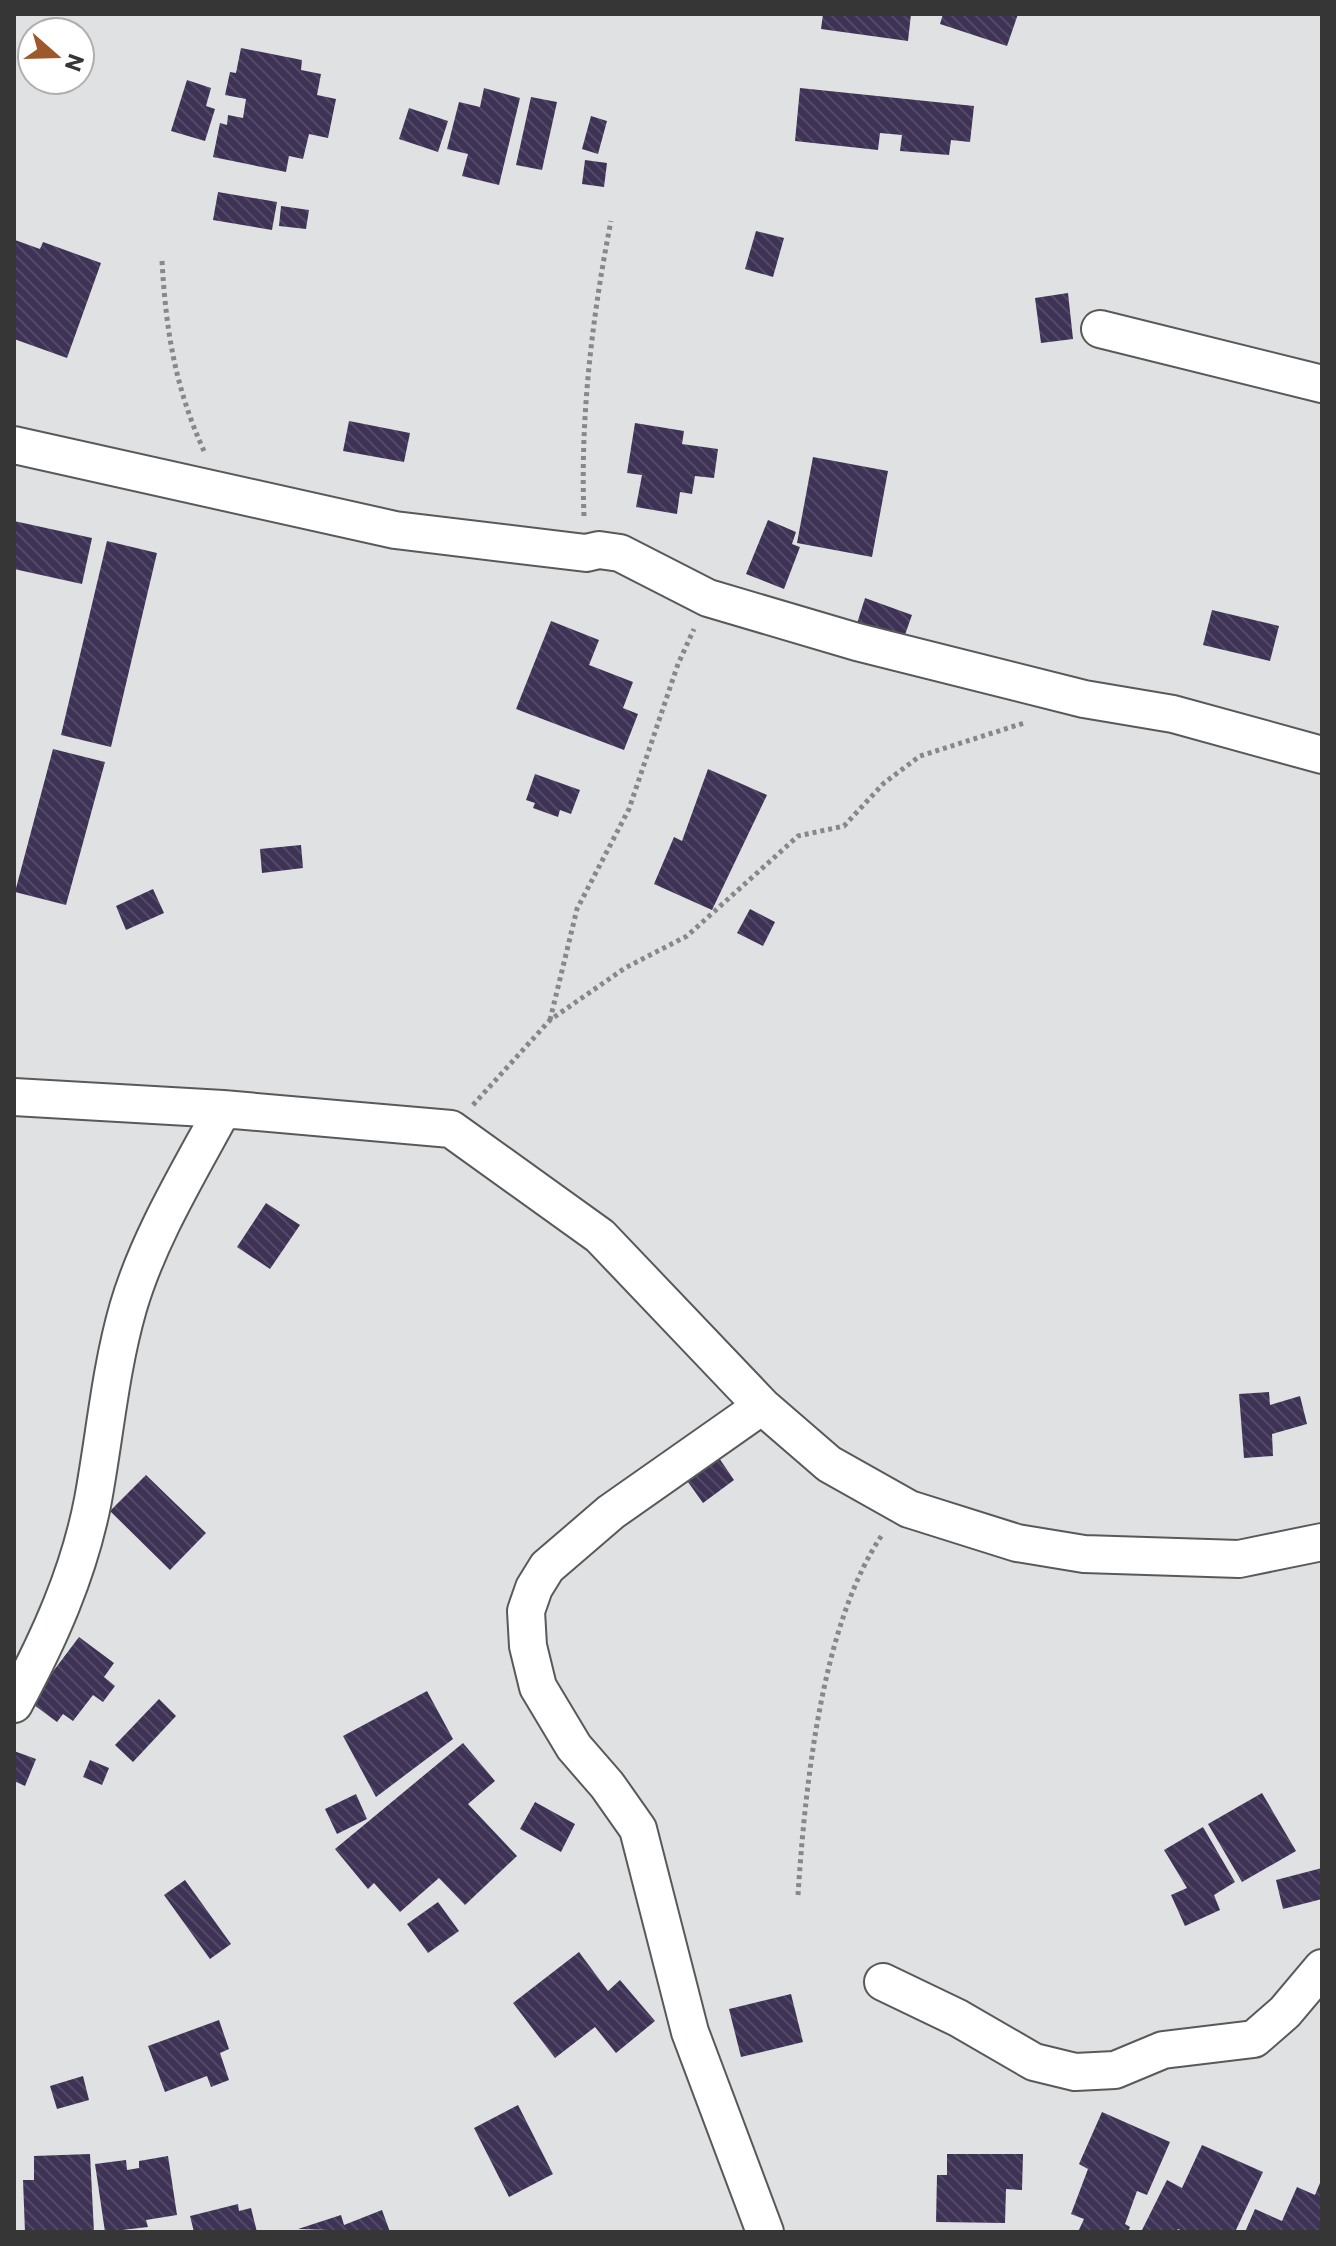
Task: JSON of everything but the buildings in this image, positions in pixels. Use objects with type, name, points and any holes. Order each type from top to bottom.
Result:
[{"type":"street","points":[[1100,329],[1322,384]]},
{"type":"street","points":[[14,445],[395,530],[586,553],[599,550],[620,553],[708,598],[973,673],[1173,714],[1322,755]]},
{"type":"street","points":[[14,1097],[223,1109],[451,1129],[600,1236],[762,1406],[829,1464],[909,1509],[1017,1543],[1084,1554],[1239,1559],[1322,1542]]},
{"type":"street","points":[[14,1704],[46,1646],[75,1572],[93,1501],[107,1392],[129,1304],[161,1228],[223,1109]]},
{"type":"street","points":[[762,1406],[611,1512],[547,1567],[526,1611],[528,1646],[538,1687],[574,1747],[607,1785],[638,1829],[690,2032],[765,2232]]},
{"type":"street","points":[[883,1982],[958,2018],[1034,2062],[1075,2072],[1115,2070],[1163,2050],[1254,2039],[1285,2012],[1322,1968]]},
{"type":"path","points":[[586,553],[586,413],[594,325],[611,221]]},
{"type":"path","points":[[162,261],[165,316],[181,399],[221,489]]},
{"type":"path","points":[[550,1020],[577,909],[629,809],[678,664],[708,598]]},
{"type":"path","points":[[451,1129],[550,1020],[614,974],[687,936],[798,836],[844,826],[903,766],[941,746],[1030,720]]},
{"type":"path","points":[[798,1895],[804,1798],[821,1700],[842,1626],[873,1547],[887,1528],[909,1509]]}]
